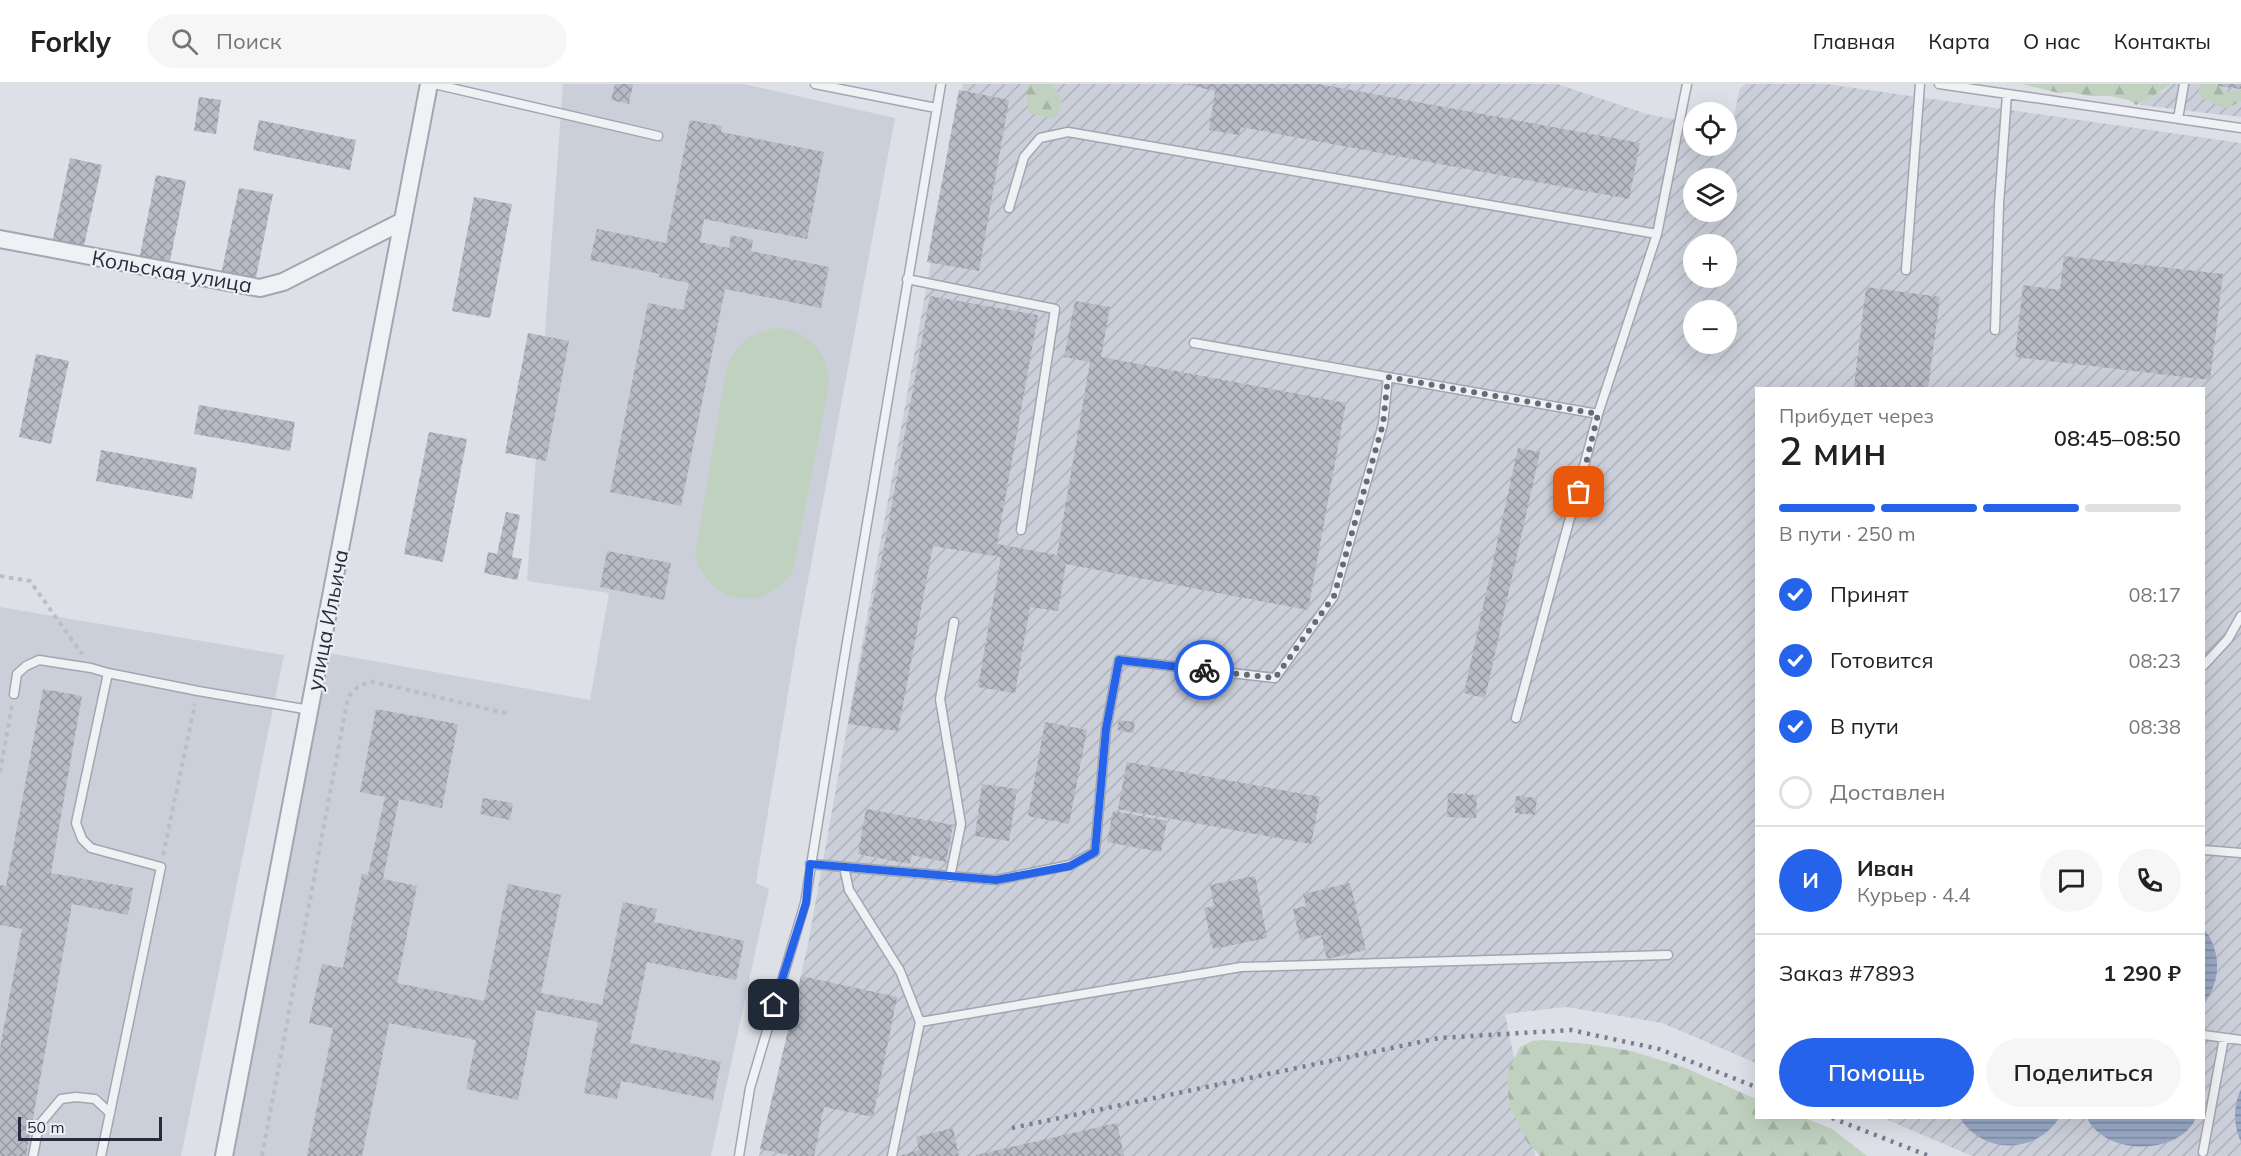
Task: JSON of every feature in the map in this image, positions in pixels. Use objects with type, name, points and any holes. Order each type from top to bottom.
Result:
[{"type":"street","name":"улица Ильича","points":[[224,1156],[429,84]]},
{"type":"street","name":"Кольская улица","points":[[0,239],[260,288],[283,282],[403,221]]},
{"type":"lane","points":[[434,84],[658,136]]},
{"type":"lane","points":[[815,84],[936,108]]},
{"type":"lane","points":[[739,1156],[750,1088],[806,903],[810,864],[941,84]]},
{"type":"lane","points":[[1516,718],[1598,414],[1657,234],[1687,84]]},
{"type":"lane","points":[[1906,270],[1920,84]]},
{"type":"lane","points":[[1939,84],[1993,88],[2007,94],[2241,128]]},
{"type":"lane","points":[[2178,119],[2184,84]]},
{"type":"lane","points":[[1995,330],[1999,205],[2007,94]]},
{"type":"lane","points":[[1009,208],[1024,157],[1040,138],[1068,132],[1657,234]]},
{"type":"lane","points":[[907,279],[1055,309],[1020,530]]},
{"type":"lane","points":[[1194,343],[1598,414]]},
{"type":"lane","points":[[810,864],[996,880],[1070,866],[1095,852],[1106,729],[1119,660],[1275,678],[1334,596],[1383,424],[1388,377]]},
{"type":"lane","points":[[2205,664],[2228,639],[2241,616]]},
{"type":"lane","points":[[950,877],[961,824],[940,699],[954,622]]},
{"type":"lane","points":[[14,694],[17,674],[26,666],[39,660],[310,710]]},
{"type":"lane","points":[[101,1156],[161,867],[91,848],[82,839],[76,824],[108,673]]},
{"type":"lane","points":[[2205,850],[2241,853]]},
{"type":"lane","points":[[844,867],[849,890],[900,971],[920,1022],[892,1156]]},
{"type":"lane","points":[[920,1022],[1241,967],[1668,955]]},
{"type":"lane","points":[[2205,1035],[2241,1040]]},
{"type":"lane","points":[[2203,1152],[2224,1038]]},
{"type":"lane","points":[[33,1156],[39,1125],[61,1099],[76,1097],[96,1099],[110,1113]]},
{"type":"path","points":[[0,576],[30,581],[92,668]]},
{"type":"path","points":[[262,1156],[348,698],[358,687],[370,681],[509,714]]},
{"type":"path","points":[[161,867],[198,691]]},
{"type":"path","points":[[0,772],[14,694]]},
{"type":"shaded area","points":[[563,84],[744,84],[895,118],[799,628],[756,883],[769,889],[711,1156],[232,1156],[329,653],[590,700],[609,593],[527,581]]},
{"type":"shaded area","points":[[963,84],[1557,84],[1647,114],[1683,121],[1683,156],[1737,156],[1737,102],[1740,88],[1746,84],[1826,84],[2241,143],[2241,1156],[1972,1156],[1885,1119],[2205,1119],[2205,387],[1755,387],[1755,1063],[1662,1023],[1566,1007],[1505,1014],[1535,1156],[759,1156],[808,944]]},
{"type":"shaded area","points":[[2171,84],[2241,84],[2241,117],[2140,105],[2148,97],[2164,91]]},
{"type":"shaded area","points":[[0,607],[284,655],[181,1156],[0,1156]]},
{"type":"green space","points":[[1028,84],[1052,84],[1063,100],[1058,114],[1052,119],[1030,113],[1026,97]]},
{"type":"green space","points":[[2022,84],[2171,84],[2136,105],[2129,100],[2110,96],[2059,93]]},
{"type":"green space","points":[[2204,84],[2214,84],[2228,92],[2241,90],[2241,101],[2228,108],[2220,107],[2201,97],[2199,89]]},
{"type":"green space","points":[[776,328],[798,333],[815,345],[825,363],[829,386],[793,571],[781,585],[768,594],[753,598],[739,598],[725,594],[713,585],[702,572],[695,556],[727,366],[735,351],[746,340],[759,332]]},
{"type":"green space","points":[[1532,1041],[1589,1044],[1631,1051],[1683,1067],[1755,1099],[1755,1119],[1807,1119],[1832,1129],[1867,1156],[1540,1156],[1527,1142],[1510,1107],[1507,1081],[1509,1069],[1520,1047]]},
{"type":"water","points":[[2205,930],[2214,947],[2217,966],[2210,995],[2205,1002]]},
{"type":"water","points":[[2241,1089],[2241,1142],[2236,1129],[2235,1115],[2236,1102]]},
{"type":"water","points":[[1961,1119],[2058,1119],[2049,1130],[2024,1144],[1995,1144],[1982,1139]]},
{"type":"water","points":[[2088,1119],[2195,1119],[2187,1130],[2159,1145],[2125,1145],[2109,1139],[2096,1130]]},
{"type":"building","points":[[615,84],[633,84],[629,104],[611,100]]},
{"type":"building","points":[[1185,84],[1318,84],[1640,143],[1629,199],[1241,127],[1239,135],[1209,130],[1215,91]]},
{"type":"building","points":[[2218,84],[2241,84],[2241,89],[2218,86]]},
{"type":"building","points":[[959,90],[1009,100],[979,271],[927,262]]},
{"type":"building","points":[[199,97],[221,100],[216,134],[194,131]]},
{"type":"building","points":[[259,120],[356,140],[350,170],[253,150]]},
{"type":"building","points":[[690,120],[722,126],[721,132],[824,152],[807,239],[704,219],[700,242],[729,248],[731,235],[753,240],[751,251],[829,267],[821,308],[725,289],[681,506],[610,492],[648,303],[683,310],[689,283],[659,277],[660,274],[590,260],[597,229],[666,243]]},
{"type":"building","points":[[70,158],[102,165],[83,250],[52,243]]},
{"type":"building","points":[[156,175],[186,181],[169,266],[139,260]]},
{"type":"building","points":[[239,188],[273,194],[255,282],[221,275]]},
{"type":"building","points":[[474,197],[512,204],[490,318],[452,311]]},
{"type":"building","points":[[2064,256],[2223,274],[2210,380],[2015,357],[2023,285],[2060,290]]},
{"type":"building","points":[[1866,287],[1940,297],[1928,387],[1854,387]]},
{"type":"building","points":[[930,296],[1038,315],[997,544],[1057,555],[1090,362],[1064,357],[1075,301],[1110,307],[1101,357],[1346,403],[1308,610],[1066,564],[1058,611],[1030,607],[1015,693],[978,687],[1001,557],[933,546],[898,731],[848,724],[886,537]]},
{"type":"building","points":[[528,333],[569,341],[546,461],[505,453]]},
{"type":"building","points":[[36,354],[69,361],[51,444],[19,437]]},
{"type":"building","points":[[199,405],[295,422],[290,451],[194,434]]},
{"type":"building","points":[[429,432],[467,439],[443,562],[404,554]]},
{"type":"building","points":[[1518,448],[1540,452],[1485,698],[1464,693]]},
{"type":"building","points":[[101,450],[197,468],[192,499],[96,481]]},
{"type":"building","points":[[506,512],[520,515],[512,557],[522,559],[517,580],[484,573],[488,552],[497,554]]},
{"type":"building","points":[[607,551],[671,563],[664,600],[600,587]]},
{"type":"building","points":[[43,689],[82,696],[51,873],[133,888],[128,915],[72,904],[26,1156],[0,1156],[0,1048],[22,929],[0,925],[0,885],[6,886]]},
{"type":"building","points":[[376,709],[458,724],[442,808],[399,799],[383,879],[417,886],[397,983],[484,1001],[508,884],[561,895],[541,993],[602,1005],[623,902],[657,909],[654,922],[744,941],[736,980],[647,962],[630,1043],[721,1062],[713,1100],[621,1081],[617,1099],[584,1093],[598,1022],[536,1010],[518,1100],[466,1089],[476,1040],[389,1023],[362,1156],[307,1156],[333,1028],[309,1023],[322,964],[343,968],[362,874],[368,875],[385,797],[360,792]]},
{"type":"building","points":[[1119,720],[1135,722],[1133,733],[1117,730]]},
{"type":"building","points":[[1045,722],[1087,730],[1069,824],[1028,816]]},
{"type":"building","points":[[1127,762],[1320,797],[1311,844],[1118,809]]},
{"type":"building","points":[[982,784],[1017,789],[1009,841],[975,836]]},
{"type":"building","points":[[1448,793],[1477,795],[1476,818],[1447,817]]},
{"type":"building","points":[[1516,796],[1537,798],[1535,815],[1515,813]]},
{"type":"building","points":[[483,798],[513,803],[510,820],[480,814]]},
{"type":"building","points":[[866,809],[953,825],[946,862],[912,855],[910,864],[858,854]]},
{"type":"building","points":[[1113,811],[1167,821],[1161,852],[1107,842]]},
{"type":"building","points":[[1255,876],[1267,938],[1213,949],[1204,908],[1214,906],[1210,885]]},
{"type":"building","points":[[1350,883],[1366,950],[1327,959],[1321,935],[1300,940],[1293,909],[1306,906],[1303,894]]},
{"type":"building","points":[[801,976],[897,997],[873,1117],[824,1107],[814,1156],[794,1156],[760,1149]]},
{"type":"building","points":[[1117,1123],[1124,1156],[976,1156],[976,1155]]},
{"type":"building","points":[[953,1128],[959,1156],[898,1156],[919,1150],[916,1137]]},
{"type":"railway","points":[[1012,1128],[1439,1038],[1571,1030],[1659,1049],[1755,1087]]},
{"type":"railway","points":[[1835,1119],[1929,1156]]},
{"type":"way so far","points":[[1204,670],[1275,678],[1334,596],[1383,424],[1388,377],[1598,414],[1579,492]]},
{"type":"route","points":[[774,1005],[806,903],[810,864],[996,880],[1070,866],[1095,852],[1106,729],[1119,660],[1204,670]]}]
